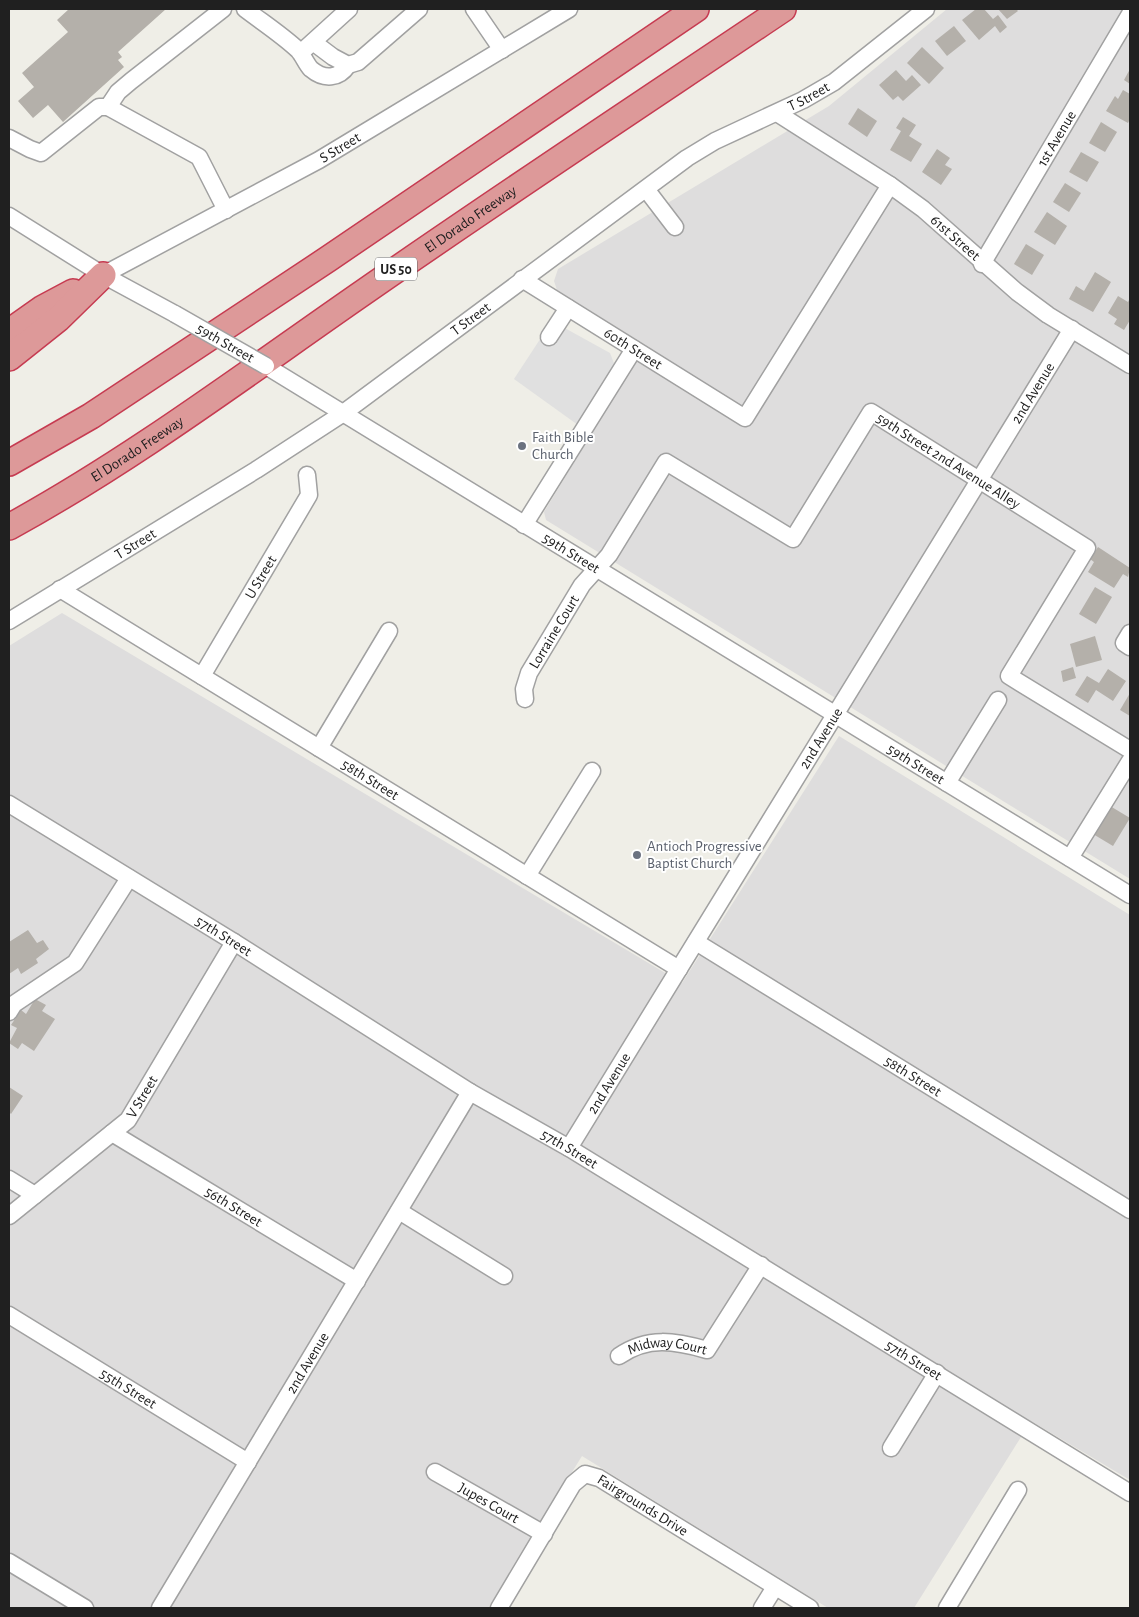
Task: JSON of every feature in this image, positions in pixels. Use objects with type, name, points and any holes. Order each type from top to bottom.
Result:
[{"type":"highway","points":[[9,463],[107,405],[328,259],[696,9]]},
{"type":"highway","name":"El Dorado Freeway","points":[[9,528],[51,504],[144,444],[393,271],[783,9]]},
{"type":"highway","points":[[9,332],[43,308],[103,275]]},
{"type":"highway","points":[[9,358],[58,319],[103,275]]},
{"type":"street","points":[[108,107],[118,92],[223,9]]},
{"type":"street","points":[[245,9],[268,26],[348,65]]},
{"type":"street","points":[[306,46],[349,9]]},
{"type":"street","points":[[306,46],[311,69],[326,77],[334,77],[343,72],[348,65],[358,62],[419,9]]},
{"type":"street","points":[[474,9],[502,50]]},
{"type":"street","name":"S Street","points":[[103,275],[363,135],[569,9]]},
{"type":"street","name":"T Street","points":[[9,621],[256,470],[342,414],[646,188],[715,141],[777,113],[834,82],[926,9]]},
{"type":"street","name":"1st Avenue","points":[[982,264],[1130,14]]},
{"type":"street","points":[[9,138],[41,153],[99,108],[108,107],[199,157],[226,210]]},
{"type":"street","name":"61st Street","points":[[777,113],[890,185],[929,214],[982,264],[1017,292],[1130,365]]},
{"type":"street","name":"60th Street","points":[[522,279],[745,418],[890,185]]},
{"type":"street","points":[[646,188],[675,227]]},
{"type":"street","name":"59th Street","points":[[9,216],[103,275],[304,388],[342,414],[1130,895]]},
{"type":"street","points":[[549,337],[568,308]]},
{"type":"street","name":"2nd Avenue","points":[[569,1148],[696,942],[763,818],[835,715],[1072,329]]},
{"type":"street","points":[[524,525],[634,349]]},
{"type":"street","name":"59th Street 2nd Avenue Alley","points":[[596,569],[609,555],[666,462],[793,539],[871,412],[1088,548],[1009,676],[1130,750]]},
{"type":"street","name":"U Street","points":[[202,676],[309,495],[307,475]]},
{"type":"street","name":"Lorraine Court","points":[[525,699],[524,689],[529,673],[582,585],[596,569]]},
{"type":"street","name":"58th Street","points":[[60,590],[527,876],[579,901],[679,969]]},
{"type":"street","points":[[319,748],[389,631]]},
{"type":"street","points":[[947,783],[998,700]]},
{"type":"street","points":[[1070,858],[1130,760]]},
{"type":"street","points":[[527,876],[592,772]]},
{"type":"street","name":"57th Street","points":[[9,804],[234,942],[470,1092],[569,1148],[1130,1493]]},
{"type":"street","points":[[9,1012],[14,1004],[75,963],[129,878]]},
{"type":"street","name":"V Street","points":[[9,1216],[128,1120],[234,942]]},
{"type":"street","name":"58th Street","points":[[696,942],[1130,1210]]},
{"type":"street","name":"2nd Avenue","points":[[160,1608],[470,1092]]},
{"type":"street","name":"56th Street","points":[[112,1133],[357,1281]]},
{"type":"street","points":[[9,1178],[35,1195]]},
{"type":"street","points":[[399,1211],[504,1276]]},
{"type":"street","name":"Midway Court","points":[[619,1356],[631,1348],[661,1340],[707,1350],[761,1265]]},
{"type":"street","name":"55th Street","points":[[9,1315],[248,1462]]},
{"type":"street","points":[[891,1448],[937,1373]]},
{"type":"street","name":"Jupes Court","points":[[436,1472],[544,1534]]},
{"type":"street","name":"Fairgrounds Drive","points":[[499,1608],[573,1484],[585,1474],[592,1475],[810,1608]]},
{"type":"street","points":[[947,1608],[1018,1490]]},
{"type":"street","points":[[9,1562],[85,1608]]},
{"type":"street","points":[[762,1608],[775,1587]]},
{"type":"shaded area","points":[[947,9],[1130,9],[1130,879],[546,520],[544,512],[645,345],[557,290],[554,281],[558,269],[829,106]]},
{"type":"shaded area","points":[[552,321],[610,353],[615,366],[578,425],[514,379]]},
{"type":"shaded area","points":[[62,613],[682,983],[839,736],[1130,915],[1130,1480],[1031,1421],[914,1608],[828,1608],[582,1456],[488,1608],[9,1608],[9,646]]},
{"type":"building","points":[[69,9],[166,9],[118,52],[122,57],[118,60],[124,67],[63,122],[48,105],[33,118],[18,101],[34,87],[22,73],[68,32],[57,20]]},
{"type":"building","points":[[976,9],[984,9],[993,19],[998,15],[1007,27],[1000,33],[995,26],[979,40],[962,20]]},
{"type":"building","points":[[998,9],[1016,9],[1018,11],[1007,19]]},
{"type":"building","points":[[954,26],[966,41],[947,56],[935,41]]},
{"type":"building","points":[[922,47],[944,68],[929,84],[907,63]]},
{"type":"building","points":[[1130,69],[1130,84],[1124,80]]},
{"type":"building","points":[[896,70],[906,81],[912,75],[921,85],[903,101],[898,96],[893,100],[879,85]]},
{"type":"building","points":[[1123,90],[1130,94],[1130,119],[1128,123],[1106,111],[1115,96],[1118,99]]},
{"type":"building","points":[[858,108],[877,121],[867,137],[848,124]]},
{"type":"building","points":[[903,117],[916,125],[909,136],[922,144],[911,162],[890,150],[901,131],[896,128]]},
{"type":"building","points":[[1101,122],[1117,132],[1105,152],[1089,143]]},
{"type":"building","points":[[937,149],[950,158],[945,165],[952,169],[941,185],[922,172]]},
{"type":"building","points":[[1081,152],[1099,162],[1087,182],[1069,172]]},
{"type":"building","points":[[1065,183],[1081,193],[1069,212],[1053,202]]},
{"type":"building","points":[[1047,212],[1067,226],[1055,245],[1034,232]]},
{"type":"building","points":[[1026,244],[1044,255],[1032,275],[1014,264]]},
{"type":"building","points":[[1095,272],[1111,282],[1093,312],[1069,299],[1076,286],[1084,291]]},
{"type":"building","points":[[1118,296],[1128,302],[1130,298],[1130,320],[1124,330],[1114,324],[1117,319],[1108,313]]},
{"type":"building","points":[[1098,547],[1130,568],[1128,577],[1123,574],[1114,588],[1088,572],[1094,562],[1090,559]]},
{"type":"building","points":[[1095,587],[1112,597],[1096,624],[1079,614]]},
{"type":"building","points":[[1095,636],[1102,660],[1076,667],[1070,644]]},
{"type":"building","points":[[1073,667],[1076,678],[1063,682],[1061,671]]},
{"type":"building","points":[[1108,669],[1126,681],[1113,701],[1096,690],[1088,703],[1075,695],[1087,676],[1099,683]]},
{"type":"building","points":[[1130,693],[1130,716],[1120,710]]},
{"type":"building","points":[[1110,806],[1130,818],[1113,846],[1093,834]]},
{"type":"building","points":[[28,930],[37,943],[43,940],[49,949],[36,959],[38,963],[21,974],[18,968],[9,974],[9,942]]},
{"type":"building","points":[[35,999],[46,1005],[42,1011],[55,1019],[34,1051],[22,1043],[18,1049],[9,1043],[17,1028],[11,1025],[21,1010],[26,1014]]},
{"type":"building","points":[[9,1087],[23,1096],[11,1114],[9,1112]]},
{"type":"place","name":"Faith Bible Church","points":[[522,446]]},
{"type":"place","name":"Antioch Progressive Baptist Church","points":[[637,855]]}]
